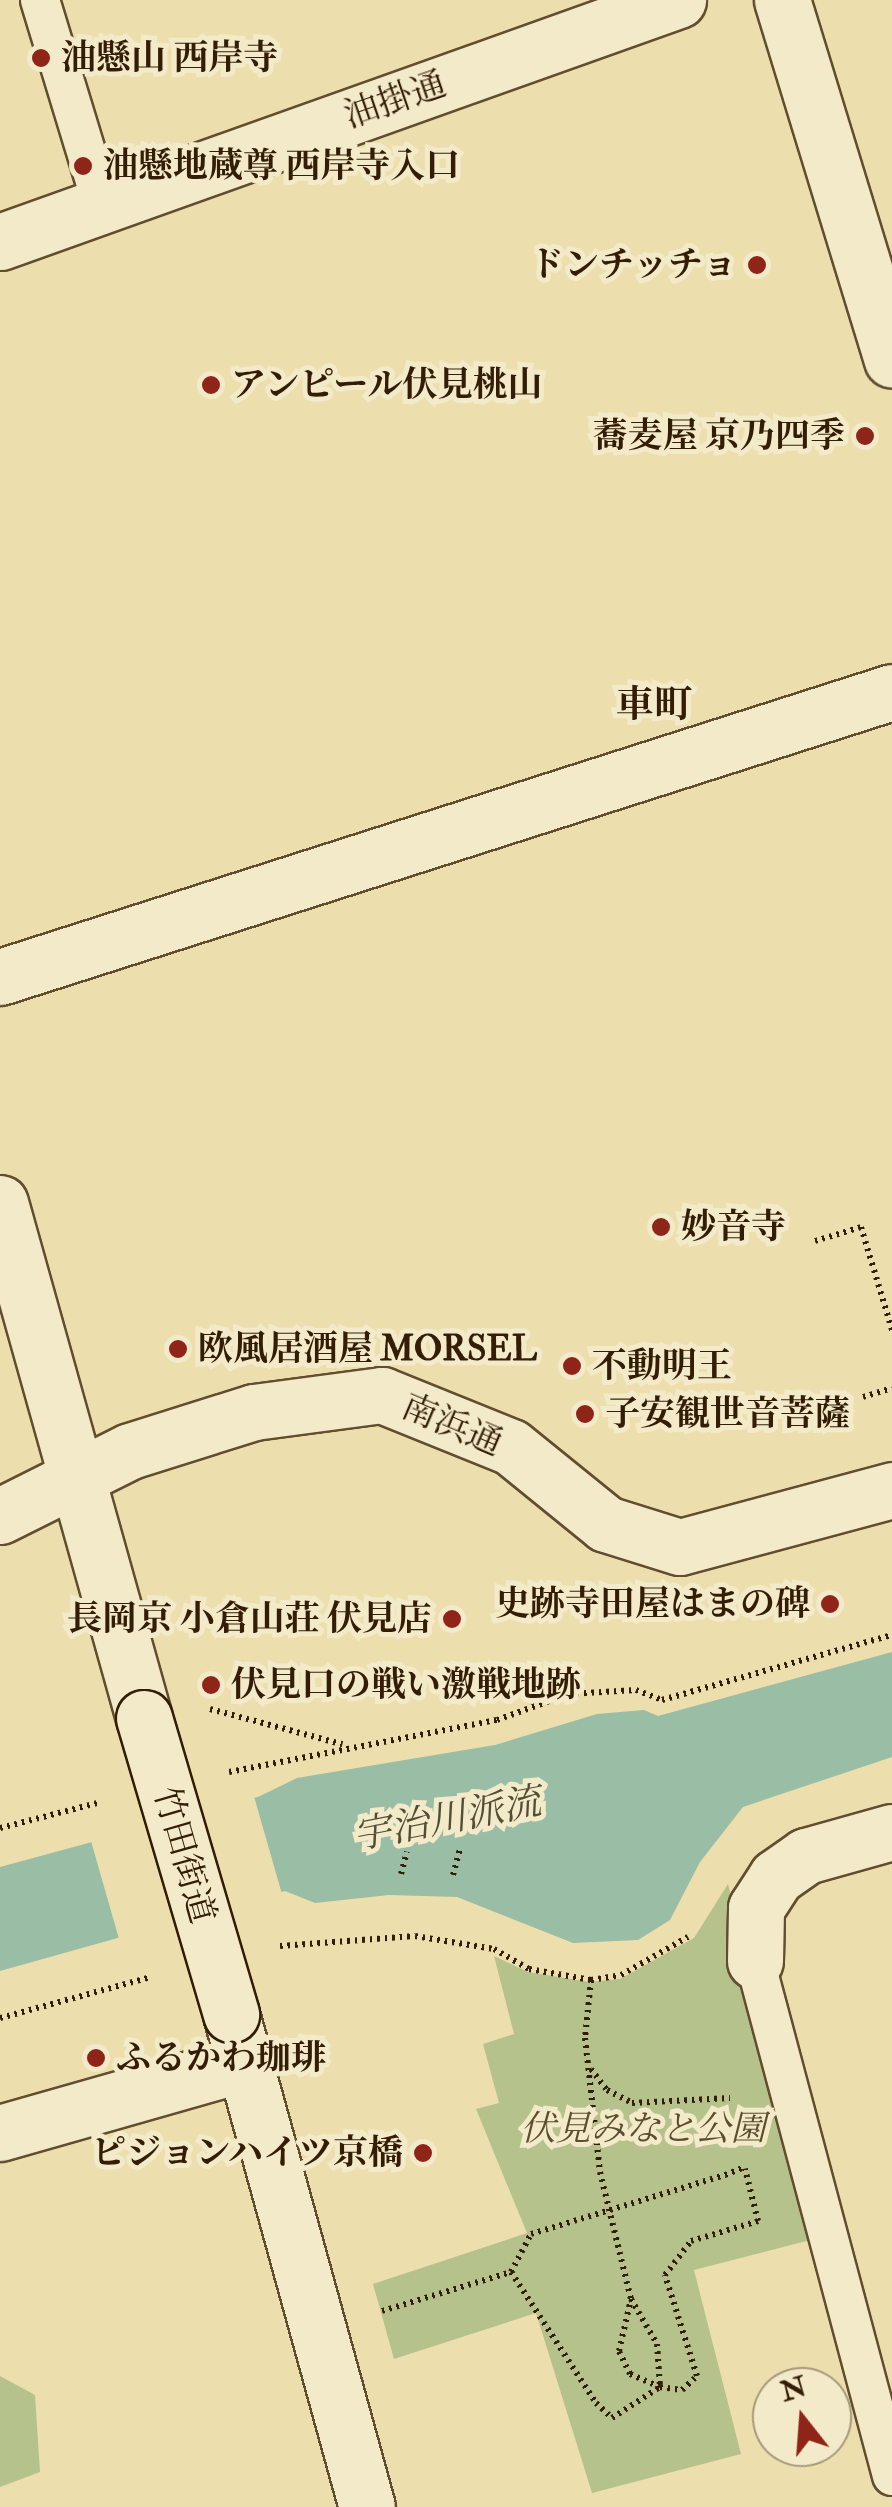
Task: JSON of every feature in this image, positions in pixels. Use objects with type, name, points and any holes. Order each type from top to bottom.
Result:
[{"type":"street","name":"油掛通","points":[[0,242],[678,0]]},
{"type":"street","points":[[782,0],[892,360]]},
{"type":"street","points":[[0,977],[892,692]]},
{"type":"street","name":"竹田街道","points":[[0,1203],[367,2507]]},
{"type":"street","name":"南浜通","points":[[0,1516],[130,1452],[254,1412],[382,1395],[510,1448],[606,1524],[680,1546],[892,1490]]},
{"type":"street","points":[[755,1961],[756,1908],[776,1877],[806,1856],[892,1832]]},
{"type":"street","points":[[0,2134],[238,2038]]},
{"type":"lane","points":[[40,0],[102,204]]},
{"type":"lane","points":[[755,1961],[892,2476]]},
{"type":"path","points":[[815,1241],[860,1227],[892,1330]]},
{"type":"path","points":[[862,1396],[892,1388]]},
{"type":"path","points":[[206,1708],[343,1745],[497,1720],[596,1690],[636,1690],[662,1700],[892,1635]]},
{"type":"path","points":[[453,1875],[460,1848]]},
{"type":"path","points":[[401,1874],[407,1852]]},
{"type":"path","points":[[590,1980],[585,2038],[600,2172],[631,2300],[657,2344],[660,2387]]},
{"type":"path","points":[[590,2068],[607,2090],[632,2103],[730,2098],[733,2111]]},
{"type":"path","points":[[631,2300],[619,2351],[630,2374],[660,2387],[682,2390],[697,2376],[665,2275],[692,2241],[758,2221],[742,2153]]},
{"type":"path","points":[[318,2330],[511,2272],[531,2234],[745,2169]]},
{"type":"path","points":[[511,2272],[596,2403],[612,2418],[660,2387]]},
{"type":"green space","name":"伏見みなと公園","points":[[728,1884],[822,2237],[694,2270],[741,2454],[592,2493],[536,2313],[394,2359],[373,2284],[527,2233],[476,2109],[499,2103],[483,2044],[514,2034],[494,1956],[528,1972],[589,1982],[620,1979],[694,1938]]},
{"type":"green space","points":[[0,2376],[35,2395],[40,2472],[0,2487]]},
{"type":"water","name":"宇治川派流","points":[[892,1652],[892,1757],[743,1807],[700,1862],[670,1920],[638,1940],[573,1943],[457,1897],[389,1895],[315,1903],[285,1891],[0,1971],[0,1867],[258,1797],[297,1778],[495,1745],[597,1714],[644,1710],[658,1716]]},
{"type":"pier","points":[[253,1793],[282,1896],[120,1942],[91,1840]]},
{"type":"place","name":"油懸山 西岸寺","points":[[41,58]]},
{"type":"place","name":"油懸地蔵尊 西岸寺入口","points":[[83,166]]},
{"type":"place","name":"ドンチッチョ","points":[[757,265]]},
{"type":"place","name":"アンピール伏見桃山","points":[[211,385]]},
{"type":"place","name":"蕎麦屋 京乃四季","points":[[865,436]]},
{"type":"place","name":"妙音寺","points":[[661,1227]]},
{"type":"place","name":"欧風居酒屋 MORSEL","points":[[178,1349]]},
{"type":"place","name":"不動明王","points":[[572,1366]]},
{"type":"place","name":"子安観世音菩薩","points":[[585,1414]]},
{"type":"place","name":"史跡寺田屋はまの碑","points":[[830,1604]]},
{"type":"place","name":"長岡京 小倉山荘 伏見店","points":[[452,1619]]},
{"type":"place","name":"伏見口の戦い激戦地跡","points":[[211,1685]]},
{"type":"place","name":"ふるかわ珈琲","points":[[96,2058]]},
{"type":"place","name":"ピジョンハイツ京橋","points":[[423,2153]]},
{"type":"district","name":"車町","points":[[654,706]]}]
